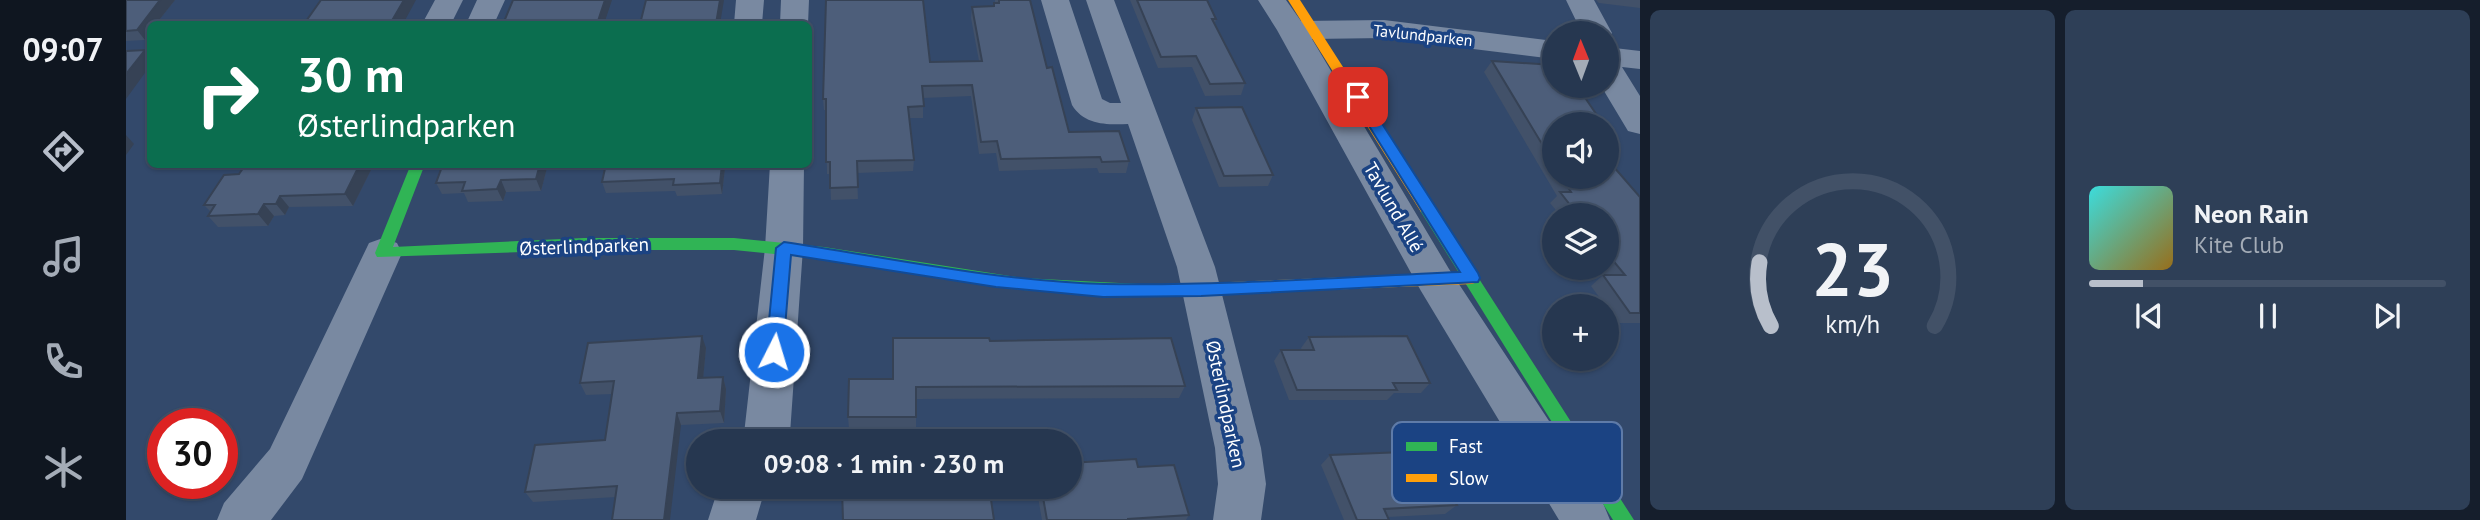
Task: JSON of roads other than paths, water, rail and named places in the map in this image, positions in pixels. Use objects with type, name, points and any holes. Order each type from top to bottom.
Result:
[{"type":"street","points":[[438,21],[449,0]]},
{"type":"street","points":[[481,21],[491,0]]},
{"type":"street","points":[[748,21],[750,0]]},
{"type":"street","points":[[794,21],[795,0]]},
{"type":"street","points":[[1055,0],[1088,105],[1104,114],[1141,113]]},
{"type":"street","name":"Østerlindparken","points":[[1100,0],[1196,267],[1238,448],[1242,484],[1237,520]]},
{"type":"street","name":"Tavlund Allé","points":[[1272,0],[1300,20],[1454,279],[1532,422]]},
{"type":"street","points":[[1580,0],[1590,21]]},
{"type":"street","name":"Tavlundparken","points":[[1300,20],[1542,49]]},
{"type":"street","points":[[1619,56],[1640,61]]},
{"type":"street","points":[[1619,81],[1640,123]]},
{"type":"street","points":[[241,520],[286,464],[383,253],[416,168]]},
{"type":"street","points":[[767,429],[784,248],[788,168]]},
{"type":"street","name":"Østerlindparken","points":[[383,253],[667,243],[784,248],[996,281],[1103,290],[1454,279]]},
{"type":"street","name":"Tavlund Allé","points":[[1454,279],[1555,422]]},
{"type":"street","points":[[732,520],[739,499]]},
{"type":"street","name":"Tavlund Allé","points":[[1577,503],[1586,520]]},
{"type":"street","name":"Tavlund Allé","points":[[1613,503],[1625,520]]}]
